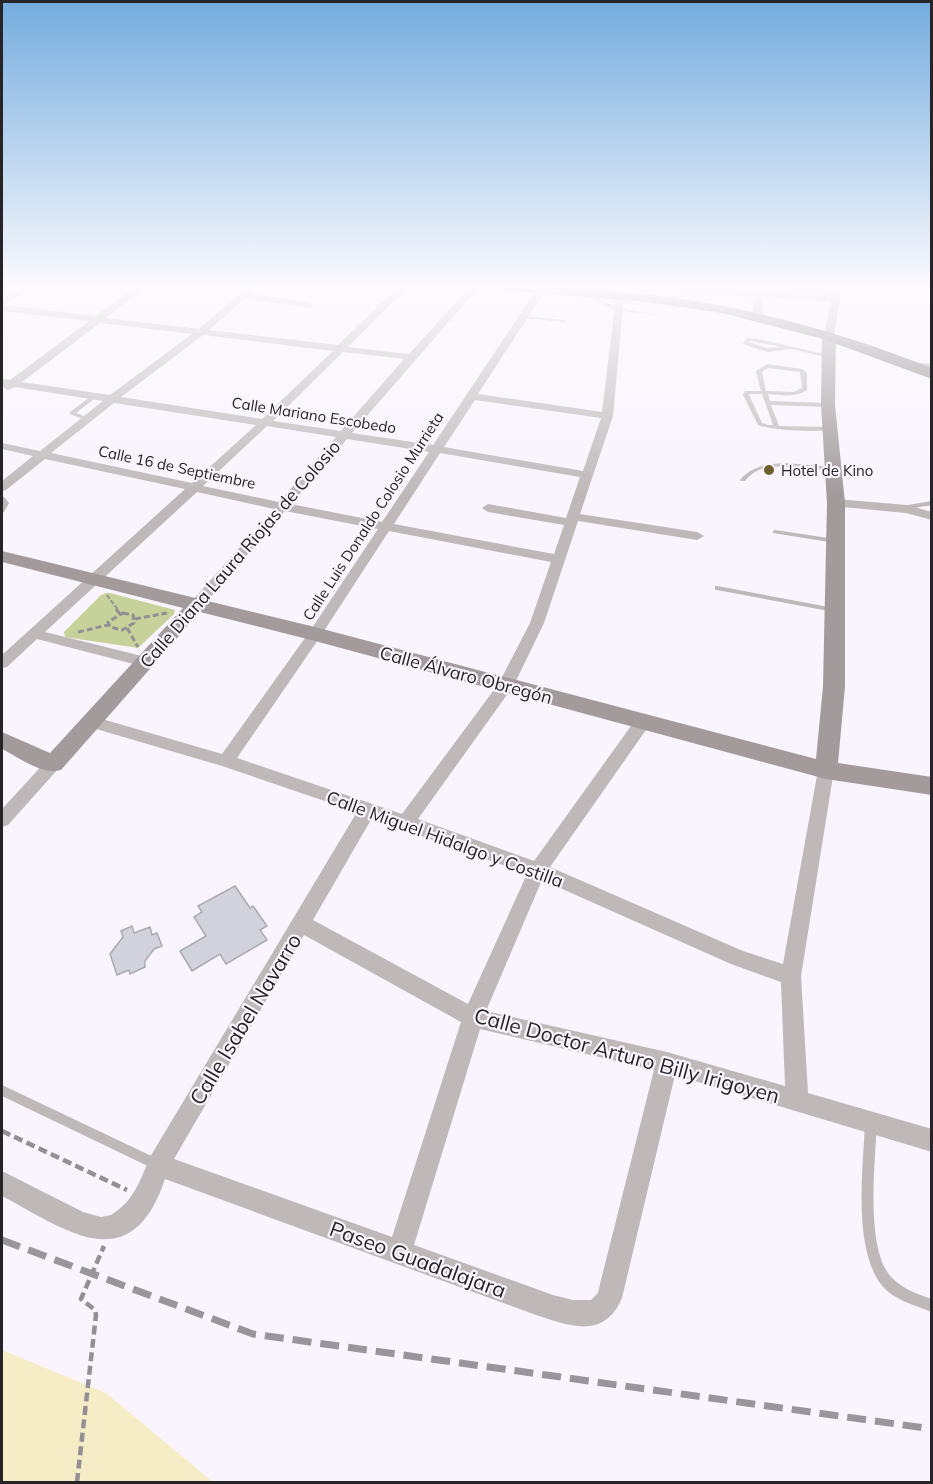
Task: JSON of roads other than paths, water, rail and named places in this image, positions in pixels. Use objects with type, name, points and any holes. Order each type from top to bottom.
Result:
[{"type":"main road","points":[[883,355],[932,374]]},
{"type":"street","points":[[2,392],[7,383],[46,355]]},
{"type":"street","points":[[2,487],[112,398],[169,355]]},
{"type":"street","points":[[2,663],[264,423],[335,355]]},
{"type":"street","points":[[393,355],[410,357]]},
{"type":"street","name":"Calle Luis Donaldo Colosio Murrieta","points":[[226,761],[315,634],[498,355]]},
{"type":"street","points":[[406,822],[506,686],[537,623],[607,416],[614,355]]},
{"type":"street","points":[[797,1099],[791,976],[826,770],[834,686],[836,503],[828,405],[830,356]]},
{"type":"street","name":"Calle Diana Laura Riojas de Colosio","points":[[2,820],[284,507],[410,357]]},
{"type":"street","name":"Calle Mariano Escobedo","points":[[7,383],[345,434],[587,475]]},
{"type":"street","points":[[470,396],[607,416]]},
{"type":"street","name":"Calle 16 de Septiembre","points":[[2,446],[284,507],[558,559]]},
{"type":"street","points":[[836,503],[901,508],[932,516]]},
{"type":"street","points":[[488,508],[697,536]]},
{"type":"street","name":"Calle Álvaro Obregón","points":[[2,557],[315,634],[642,723],[826,770],[932,786]]},
{"type":"street","points":[[35,634],[145,662]]},
{"type":"street","name":"Calle Miguel Hidalgo y Costilla","points":[[92,722],[226,761],[406,822],[538,870],[738,958],[791,976]]},
{"type":"street","points":[[400,1251],[473,1018],[511,927],[538,870],[642,723]]},
{"type":"street","points":[[2,740],[53,764]]},
{"type":"street","name":"Calle Isabel Navarro","points":[[2,1183],[84,1225],[100,1230],[115,1227],[145,1199],[158,1165],[368,809]]},
{"type":"street","name":"Calle Doctor Arturo Billy Irigoyen","points":[[302,924],[473,1018],[667,1062],[932,1141]]},
{"type":"street","name":"Paseo Guadalajara","points":[[158,1165],[574,1314],[592,1314],[607,1304],[667,1062]]},
{"type":"lane","points":[[906,364],[932,366]]},
{"type":"lane","points":[[777,428],[764,392],[759,371],[762,367],[795,369],[804,372],[805,389],[801,393],[764,392],[747,392],[746,395],[760,424],[777,428],[831,429]]},
{"type":"lane","points":[[87,419],[72,413],[95,396]]},
{"type":"lane","points":[[769,403],[828,405]]},
{"type":"lane","points":[[743,480],[748,473],[761,466],[835,469]]},
{"type":"lane","points":[[2,498],[6,503],[2,511]]},
{"type":"lane","points":[[901,508],[932,503]]},
{"type":"lane","points":[[775,532],[836,541]]},
{"type":"lane","points":[[717,588],[835,610]]},
{"type":"lane","name":"Paseo Guadalajara","points":[[2,1090],[158,1165]]},
{"type":"lane","points":[[871,1122],[868,1211],[873,1259],[884,1278],[902,1294],[932,1306]]},
{"type":"railway","points":[[2,1240],[253,1334],[932,1429]]},
{"type":"place","name":"Hotel de Kino","points":[[769,470]]}]
